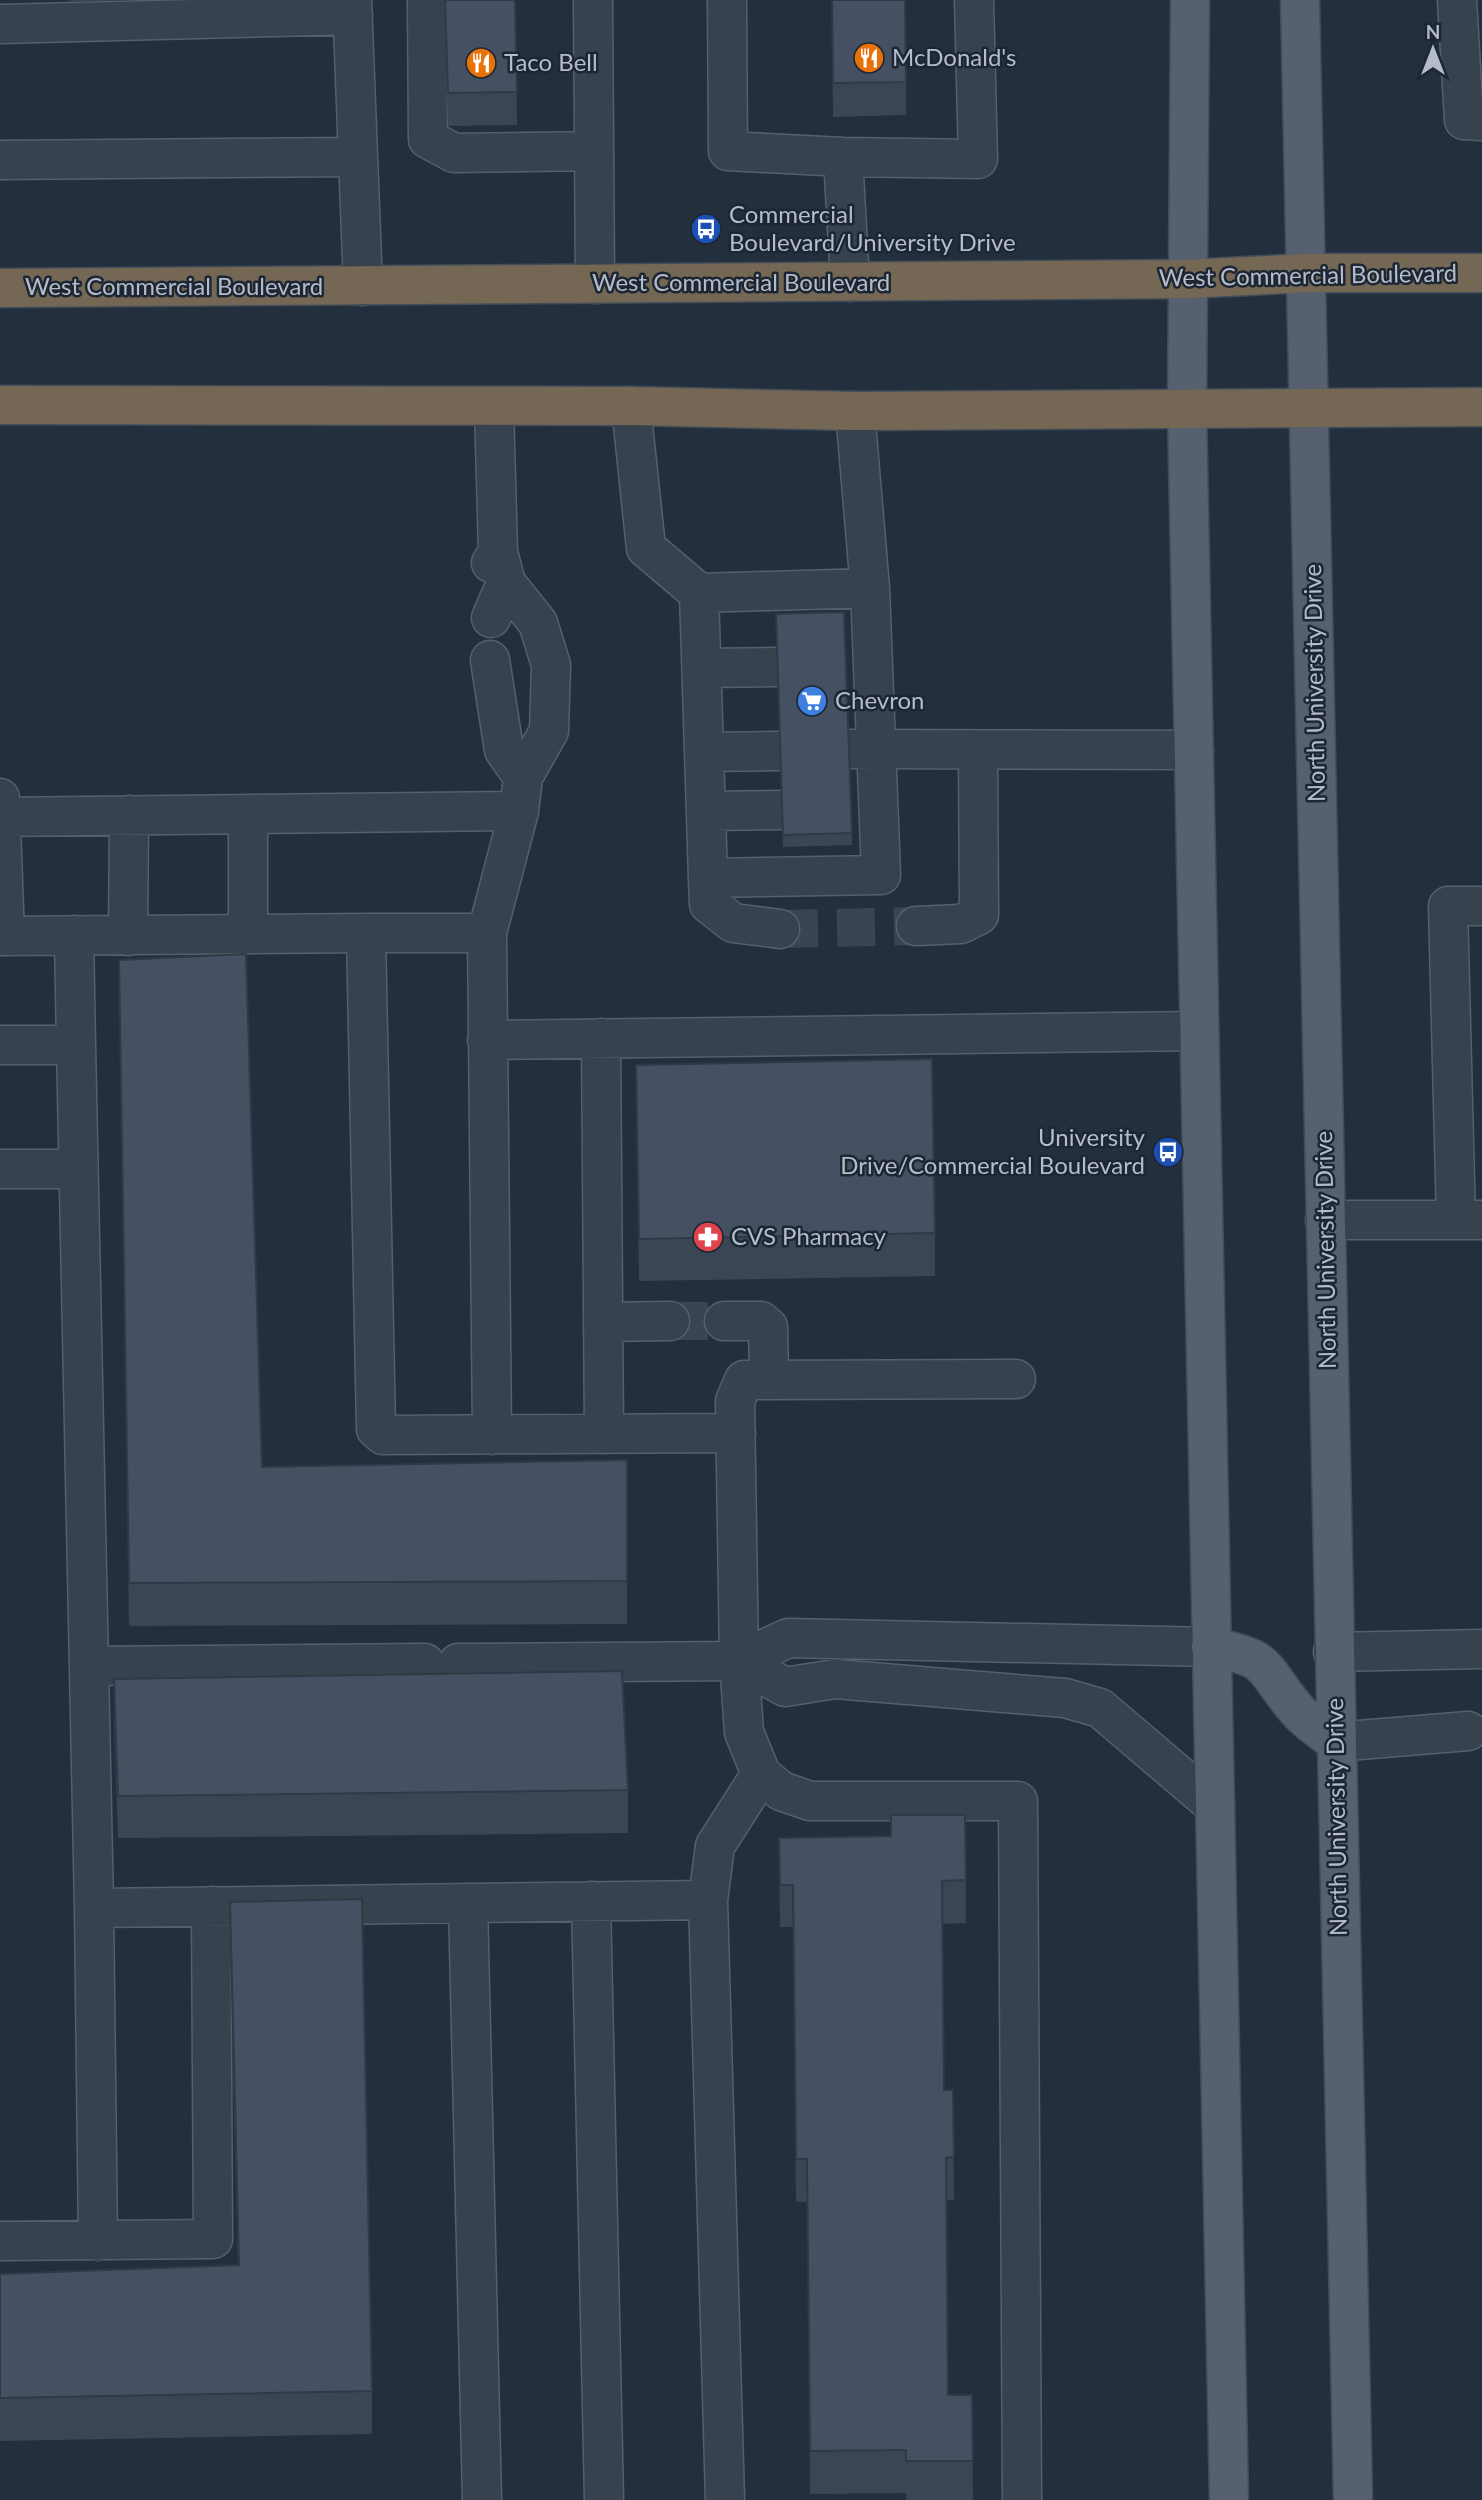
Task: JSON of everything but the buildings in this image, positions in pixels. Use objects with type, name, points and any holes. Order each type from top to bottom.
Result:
[{"type":"highway","name":"West Commercial Boulevard","points":[[0,288],[1187,279],[1306,273],[1482,273]]},
{"type":"highway","points":[[0,405],[631,406],[855,411],[1188,411],[1482,407]]},
{"type":"main road","points":[[1190,0],[1188,411],[1229,2500]]},
{"type":"main road","name":"North University Drive","points":[[1300,0],[1353,2500]]},
{"type":"main road","points":[[1212,1647],[1247,1654],[1270,1670],[1297,1711],[1335,1742]]},
{"type":"lane","points":[[427,0],[428,139],[454,153],[594,151]]},
{"type":"lane","points":[[593,0],[594,284]]},
{"type":"lane","points":[[727,0],[728,151],[843,157],[978,159],[974,0]]},
{"type":"lane","points":[[1457,0],[1464,120],[1482,121]]},
{"type":"lane","points":[[0,24],[352,8],[363,286]]},
{"type":"lane","points":[[0,160],[358,157]]},
{"type":"lane","points":[[843,157],[850,282]]},
{"type":"lane","points":[[631,406],[646,548],[699,593],[870,588]]},
{"type":"lane","points":[[491,618],[498,566],[494,407]]},
{"type":"lane","points":[[708,878],[881,875],[864,808],[859,665],[870,588],[855,411]]},
{"type":"lane","points":[[492,1435],[486,933],[521,794],[549,731],[551,665],[538,623],[498,566]]},
{"type":"lane","points":[[699,593],[709,904],[733,923],[780,929]]},
{"type":"lane","points":[[490,660],[504,750],[521,794]]},
{"type":"lane","points":[[702,668],[777,667]]},
{"type":"lane","points":[[862,750],[1194,750]]},
{"type":"lane","points":[[916,926],[961,924],[979,915],[978,750]]},
{"type":"lane","points":[[704,752],[780,751]]},
{"type":"lane","points":[[486,933],[2,936],[1,810],[128,815],[248,814],[521,794]]},
{"type":"lane","points":[[706,811],[782,810]]},
{"type":"lane","points":[[248,814],[248,934]]},
{"type":"lane","points":[[128,815],[128,936]]},
{"type":"lane","points":[[1325,1220],[1469,1220],[1448,906],[1482,906]]},
{"type":"lane","points":[[366,933],[376,1429],[383,1435],[736,1433]]},
{"type":"lane","points":[[74,935],[94,1908],[98,2241]]},
{"type":"lane","points":[[487,1040],[1199,1031]]},
{"type":"lane","points":[[601,1038],[604,1434]]},
{"type":"lane","points":[[0,1045],[76,1045]]},
{"type":"lane","points":[[0,1169],[78,1169]]},
{"type":"lane","points":[[603,1322],[670,1321]]},
{"type":"lane","points":[[724,1321],[761,1321],[768,1327],[769,1379]]},
{"type":"lane","points":[[1016,1379],[744,1380],[735,1401],[739,1661],[744,1732],[761,1774],[781,1791],[810,1801],[1018,1801],[1022,2500]]},
{"type":"lane","points":[[89,1666],[739,1661],[788,1638],[1212,1647]]},
{"type":"lane","points":[[1333,1652],[1482,1649]]},
{"type":"lane","points":[[739,1661],[785,1687],[835,1679],[1065,1698],[1100,1708],[1215,1806]]},
{"type":"lane","points":[[1335,1742],[1468,1731]]},
{"type":"lane","points":[[725,2500],[708,1900],[715,1846],[761,1774]]},
{"type":"lane","points":[[94,1908],[708,1900]]},
{"type":"lane","points":[[591,1901],[604,2500]]},
{"type":"lane","points":[[468,1903],[482,2500]]},
{"type":"lane","points":[[0,2241],[213,2239],[211,1906]]},
{"type":"tunnel","points":[[780,929],[916,926]]},
{"type":"tunnel","points":[[670,1321],[724,1321]]},
{"type":"place","name":"McDonald's","points":[[869,58]]},
{"type":"place","name":"Taco Bell","points":[[481,63]]},
{"type":"place","name":"Commercial Boulevard/University Drive","points":[[706,229]]},
{"type":"place","name":"Chevron","points":[[812,701]]},
{"type":"place","name":"University Drive/Commercial Boulevard","points":[[1168,1152]]},
{"type":"place","name":"CVS Pharmacy","points":[[708,1237]]}]
